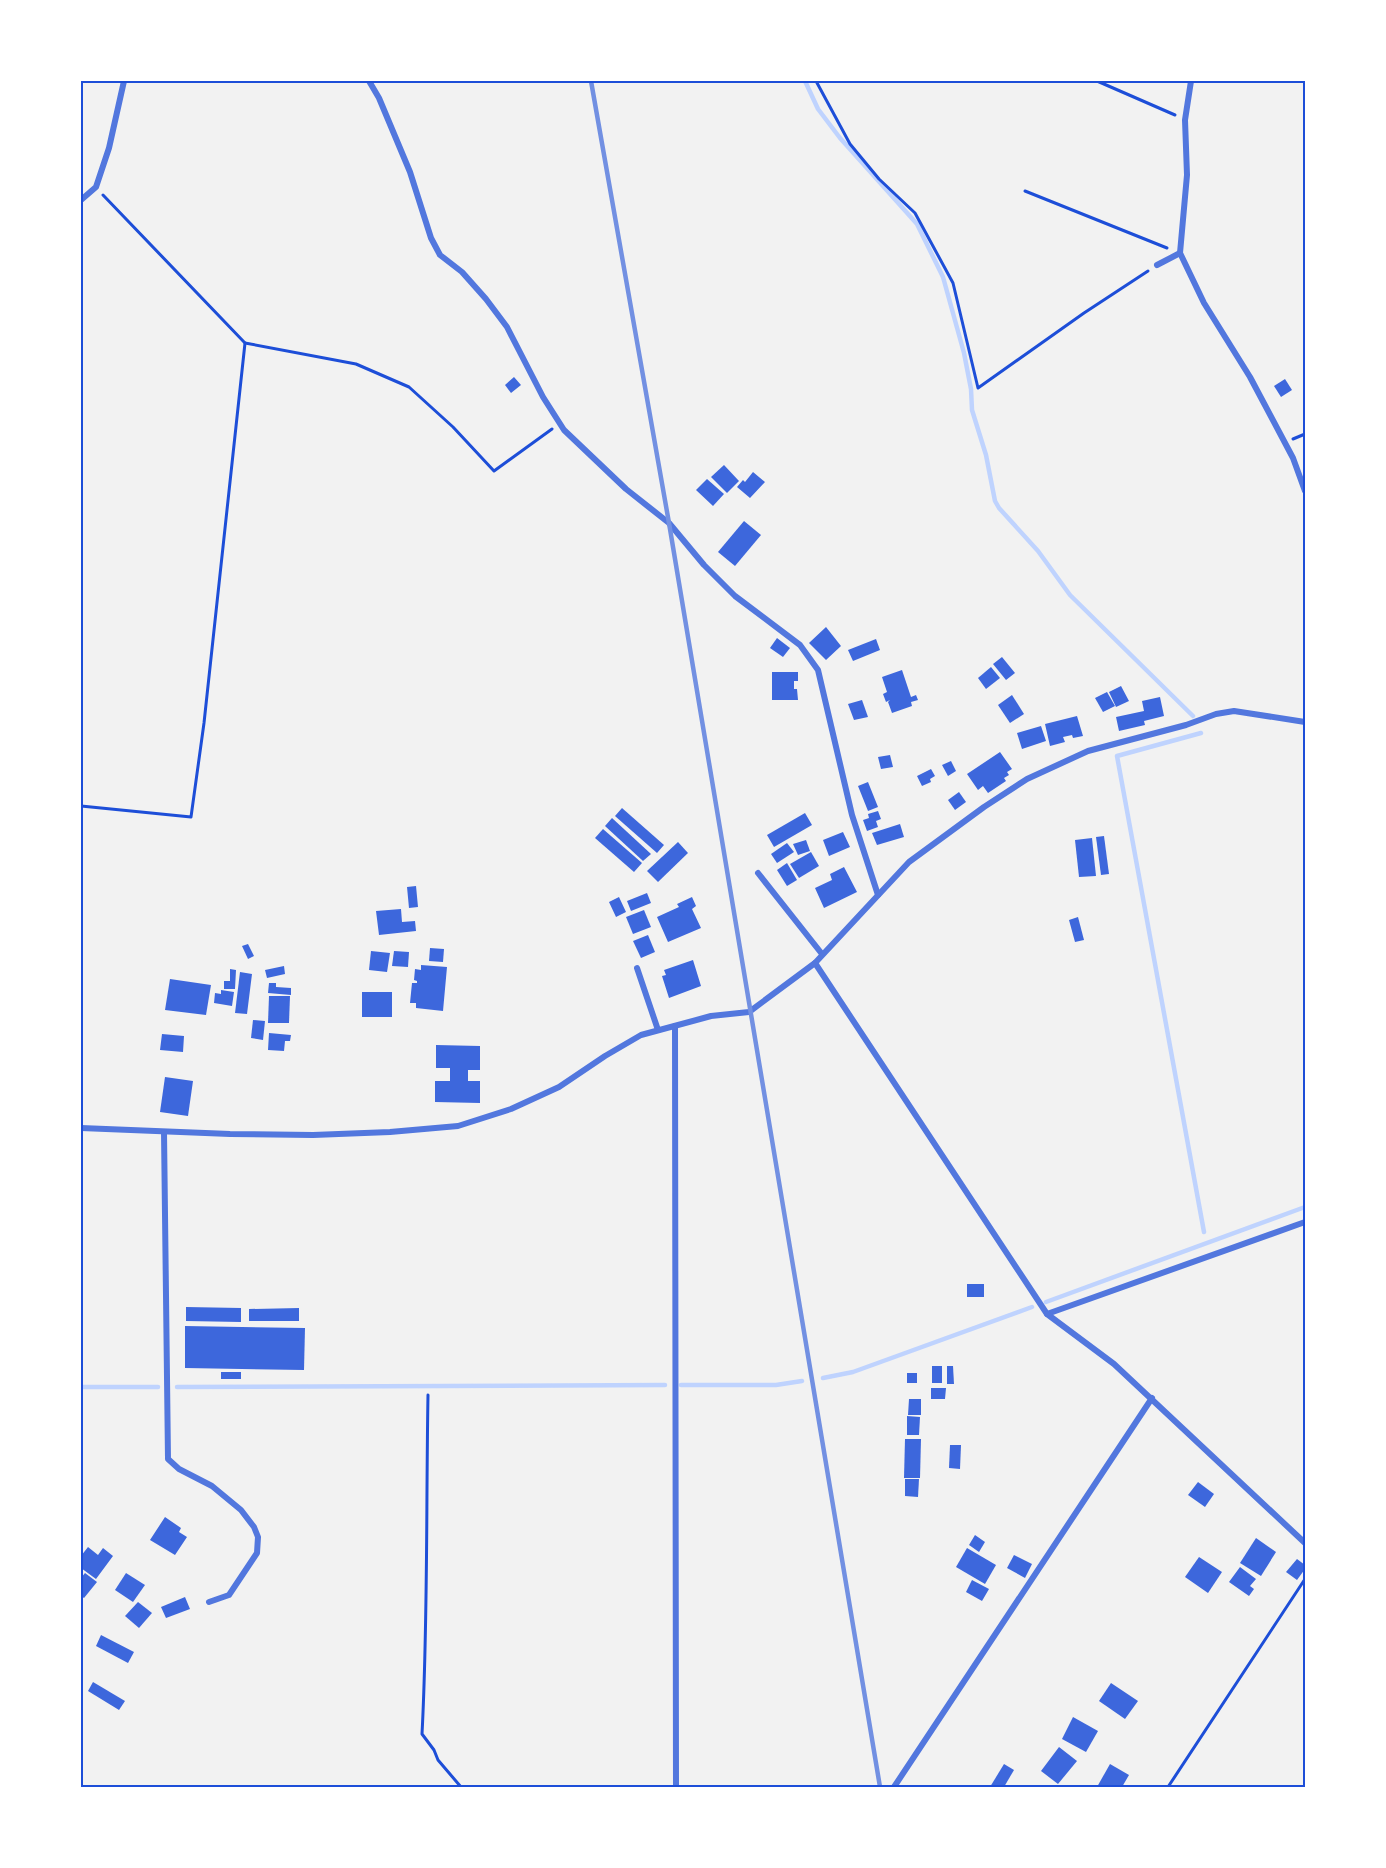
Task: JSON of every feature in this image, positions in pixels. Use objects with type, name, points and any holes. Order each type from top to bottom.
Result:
[{"type":"street","points":[[81,200],[96,187],[109,148],[124,81]]},
{"type":"street","points":[[369,81],[379,98],[407,163],[431,238],[441,255],[462,272],[507,327],[543,397],[564,430],[626,489],[669,523],[704,565],[735,596],[800,645],[818,670],[852,815],[878,895]]},
{"type":"street","points":[[1191,81],[1185,120],[1187,175],[1180,253],[1204,303],[1250,377],[1293,458],[1305,490]]},
{"type":"street","points":[[1157,265],[1180,253]]},
{"type":"street","points":[[81,1128],[313,1135],[390,1132],[458,1126],[512,1109],[549,1092],[641,1035],[711,1016],[749,1012],[815,963],[909,862],[984,807],[1027,779],[1088,751],[1186,725],[1216,714],[1234,711],[1305,722]]},
{"type":"street","points":[[758,873],[822,954]]},
{"type":"street","points":[[815,963],[1047,1314],[1114,1364],[1305,1543]]},
{"type":"street","points":[[637,968],[658,1030]]},
{"type":"street","points":[[675,1026],[676,1787]]},
{"type":"street","points":[[164,1132],[168,1459],[179,1469],[212,1486],[241,1510],[254,1527],[258,1537],[257,1553],[229,1595],[209,1602]]},
{"type":"street","points":[[1047,1314],[1305,1222]]},
{"type":"street","points":[[894,1787],[1152,1398]]},
{"type":"path","points":[[816,81],[850,144],[879,178],[915,213],[953,283],[978,388],[1083,313],[1157,265]]},
{"type":"path","points":[[1097,81],[1185,120]]},
{"type":"path","points":[[96,187],[245,343],[356,364],[409,387],[453,427],[494,471],[560,423]]},
{"type":"path","points":[[1025,191],[1180,253]]},
{"type":"path","points":[[81,806],[191,817],[206,712],[245,343]]},
{"type":"path","points":[[428,1395],[425,1535],[427,1608],[422,1734],[434,1750],[438,1760],[461,1787]]},
{"type":"path","points":[[1168,1787],[1305,1579]]},
{"type":"building","points":[[514,377],[521,385],[511,393],[505,385]]},
{"type":"building","points":[[1285,379],[1292,390],[1281,397],[1274,386]]},
{"type":"building","points":[[724,465],[739,481],[727,493],[711,477]]},
{"type":"building","points":[[753,472],[765,482],[750,498],[737,487],[743,480],[745,482]]},
{"type":"building","points":[[707,479],[724,494],[713,506],[696,490]]},
{"type":"building","points":[[744,521],[761,535],[735,566],[718,552]]},
{"type":"building","points":[[826,627],[841,646],[826,660],[809,643]]},
{"type":"building","points":[[777,638],[790,648],[783,657],[770,648]]},
{"type":"building","points":[[876,639],[880,650],[853,661],[848,650]]},
{"type":"building","points":[[1002,657],[1015,673],[1006,680],[993,664]]},
{"type":"building","points":[[991,667],[1000,678],[986,689],[978,678]]},
{"type":"building","points":[[902,670],[911,697],[916,695],[918,700],[911,702],[912,706],[892,713],[888,702],[890,700],[886,702],[883,694],[887,692],[882,677]]},
{"type":"building","points":[[772,672],[798,672],[798,681],[794,681],[794,689],[797,689],[798,700],[772,700]]},
{"type":"building","points":[[1121,686],[1129,701],[1116,707],[1109,692]]},
{"type":"building","points":[[1107,692],[1115,706],[1103,712],[1095,698]]},
{"type":"building","points":[[1012,695],[1024,714],[1010,723],[998,705]]},
{"type":"building","points":[[1160,697],[1164,716],[1144,721],[1145,725],[1119,731],[1116,717],[1144,711],[1142,701]]},
{"type":"building","points":[[862,700],[868,717],[854,720],[848,704]]},
{"type":"building","points":[[1077,716],[1083,736],[1063,737],[1065,742],[1050,746],[1045,724]]},
{"type":"building","points":[[1041,726],[1046,741],[1022,749],[1017,733]]},
{"type":"building","points":[[1000,752],[1012,769],[1004,778],[1006,781],[988,793],[983,786],[978,790],[967,774]]},
{"type":"building","points":[[890,755],[893,767],[881,769],[878,757]]},
{"type":"building","points":[[951,761],[956,771],[948,776],[942,765]]},
{"type":"building","points":[[931,769],[935,776],[930,779],[931,782],[922,786],[917,776]]},
{"type":"building","points":[[868,782],[878,807],[868,811],[858,786]]},
{"type":"building","points":[[959,792],[966,802],[955,810],[948,800]]},
{"type":"building","points":[[622,808],[664,845],[657,853],[615,816]]},
{"type":"building","points":[[878,811],[881,819],[876,821],[878,827],[867,831],[863,820],[869,818],[868,814]]},
{"type":"building","points":[[805,813],[812,825],[774,847],[767,835]]},
{"type":"building","points":[[612,818],[651,854],[643,861],[605,826]]},
{"type":"building","points":[[900,824],[904,837],[877,845],[872,833]]},
{"type":"building","points":[[603,829],[642,863],[634,872],[595,838]]},
{"type":"building","points":[[843,832],[850,847],[829,856],[823,840]]},
{"type":"building","points":[[1104,836],[1109,874],[1101,875],[1096,837]]},
{"type":"building","points":[[1092,838],[1096,876],[1079,877],[1075,840]]},
{"type":"building","points":[[806,840],[810,851],[798,855],[793,844]]},
{"type":"building","points":[[678,842],[688,853],[658,882],[647,871]]},
{"type":"building","points":[[787,843],[794,852],[777,863],[771,854]]},
{"type":"building","points":[[811,852],[819,866],[799,878],[790,864]]},
{"type":"building","points":[[787,863],[797,880],[787,886],[777,870]]},
{"type":"building","points":[[844,867],[857,892],[824,908],[815,888],[832,880],[830,874]]},
{"type":"building","points":[[416,886],[418,907],[409,908],[407,887]]},
{"type":"building","points":[[647,893],[651,903],[631,911],[627,901]]},
{"type":"building","points":[[619,897],[626,912],[616,917],[609,902]]},
{"type":"building","points":[[692,897],[696,906],[692,909],[701,928],[668,942],[657,917],[679,907],[677,904]]},
{"type":"building","points":[[401,909],[402,922],[415,921],[416,931],[379,935],[376,911]]},
{"type":"building","points":[[644,910],[651,927],[633,934],[626,917]]},
{"type":"building","points":[[1078,917],[1084,940],[1075,942],[1069,920]]},
{"type":"building","points":[[648,935],[655,952],[641,958],[633,941]]},
{"type":"building","points":[[248,944],[254,956],[248,959],[242,946]]},
{"type":"building","points":[[430,948],[444,949],[443,962],[429,961]]},
{"type":"building","points":[[371,951],[390,953],[387,972],[369,970]]},
{"type":"building","points":[[394,951],[409,952],[408,967],[392,966]]},
{"type":"building","points":[[693,960],[701,986],[669,998],[662,976],[666,975],[664,970]]},
{"type":"building","points":[[421,965],[447,967],[443,1011],[416,1008],[416,1003],[410,1003],[412,983],[417,983],[414,980],[415,969],[421,970]]},
{"type":"building","points":[[284,966],[285,974],[267,978],[265,970]]},
{"type":"building","points":[[230,969],[236,970],[235,989],[224,989],[224,981],[230,981]]},
{"type":"building","points":[[240,972],[252,974],[247,1014],[235,1013]]},
{"type":"building","points":[[170,979],[211,985],[206,1015],[165,1010]]},
{"type":"building","points":[[269,983],[276,983],[276,987],[291,988],[291,995],[268,993]]},
{"type":"building","points":[[221,990],[234,992],[232,1006],[214,1003],[215,993],[221,994]]},
{"type":"building","points":[[362,992],[392,992],[392,1017],[362,1017]]},
{"type":"building","points":[[269,996],[290,996],[289,1023],[268,1023]]},
{"type":"building","points":[[253,1020],[265,1021],[263,1040],[251,1038]]},
{"type":"building","points":[[269,1033],[291,1035],[290,1041],[285,1041],[284,1051],[268,1050]]},
{"type":"building","points":[[162,1034],[184,1036],[183,1052],[160,1050]]},
{"type":"building","points":[[436,1045],[480,1046],[480,1070],[468,1070],[468,1081],[480,1081],[480,1103],[435,1102],[435,1081],[450,1081],[450,1068],[436,1068]]},
{"type":"building","points":[[165,1077],[193,1081],[188,1116],[160,1112]]},
{"type":"building","points":[[967,1284],[984,1284],[984,1297],[967,1297]]},
{"type":"building","points":[[186,1307],[241,1308],[241,1322],[186,1321]]},
{"type":"building","points":[[299,1308],[299,1321],[249,1321],[249,1309]]},
{"type":"building","points":[[185,1326],[305,1328],[304,1370],[185,1368]]},
{"type":"building","points":[[932,1366],[942,1366],[942,1383],[932,1383]]},
{"type":"building","points":[[947,1366],[953,1366],[954,1384],[947,1384]]},
{"type":"building","points":[[221,1372],[241,1372],[241,1379],[221,1379]]},
{"type":"building","points":[[907,1373],[917,1373],[917,1383],[907,1383]]},
{"type":"building","points":[[931,1388],[946,1388],[945,1399],[931,1399]]},
{"type":"building","points":[[909,1399],[921,1399],[921,1415],[908,1415]]},
{"type":"building","points":[[907,1416],[920,1417],[919,1435],[907,1435]]},
{"type":"building","points":[[905,1439],[921,1439],[920,1478],[904,1478]]},
{"type":"building","points":[[950,1445],[961,1445],[960,1469],[949,1468]]},
{"type":"building","points":[[905,1479],[919,1479],[918,1497],[905,1496]]},
{"type":"building","points":[[1198,1482],[1214,1494],[1205,1507],[1188,1495]]},
{"type":"building","points":[[165,1517],[181,1528],[179,1532],[187,1537],[175,1555],[150,1540]]},
{"type":"building","points":[[975,1535],[985,1542],[979,1552],[969,1545]]},
{"type":"building","points":[[1256,1538],[1276,1552],[1261,1576],[1240,1563]]},
{"type":"building","points":[[88,1547],[98,1555],[103,1548],[113,1556],[96,1579],[81,1568],[81,1556]]},
{"type":"building","points":[[967,1548],[996,1565],[985,1584],[956,1567]]},
{"type":"building","points":[[1014,1555],[1032,1564],[1025,1578],[1007,1568]]},
{"type":"building","points":[[1199,1557],[1222,1572],[1208,1593],[1185,1577]]},
{"type":"building","points":[[1297,1559],[1305,1565],[1305,1569],[1297,1580],[1286,1572]]},
{"type":"building","points":[[1240,1567],[1256,1579],[1250,1586],[1254,1589],[1249,1596],[1229,1582]]},
{"type":"building","points":[[85,1573],[97,1582],[84,1598],[81,1596],[81,1578]]},
{"type":"building","points":[[126,1573],[145,1585],[133,1602],[115,1590]]},
{"type":"building","points":[[972,1580],[989,1589],[982,1601],[966,1592]]},
{"type":"building","points":[[185,1597],[190,1609],[166,1618],[161,1607]]},
{"type":"building","points":[[138,1602],[152,1613],[139,1628],[125,1616]]},
{"type":"building","points":[[101,1635],[134,1652],[128,1663],[96,1646]]},
{"type":"building","points":[[93,1682],[125,1701],[119,1710],[88,1691]]},
{"type":"building","points":[[1111,1683],[1138,1701],[1125,1719],[1099,1701]]},
{"type":"building","points":[[1073,1717],[1098,1731],[1086,1752],[1062,1739]]},
{"type":"building","points":[[1059,1747],[1077,1761],[1058,1784],[1041,1771]]},
{"type":"building","points":[[1004,1764],[1014,1770],[1004,1787],[990,1787]]},
{"type":"building","points":[[1110,1764],[1129,1775],[1122,1787],[1097,1787]]},
{"type":"waterway","points":[[805,81],[818,109],[840,138],[917,224],[943,277],[964,353],[971,389],[972,410],[986,455],[995,501],[999,508],[1038,551],[1070,595],[1193,716]]},
{"type":"waterway","points":[[1201,733],[1117,756],[1204,1232]]},
{"type":"waterway","points":[[1046,1302],[1305,1207]]},
{"type":"waterway","points":[[823,1378],[853,1372],[1032,1307]]},
{"type":"waterway","points":[[681,1385],[776,1385],[802,1381]]},
{"type":"waterway","points":[[177,1387],[665,1385]]},
{"type":"waterway","points":[[81,1387],[158,1387]]},
{"type":"railway","points":[[591,81],[669,523],[880,1787]]}]
